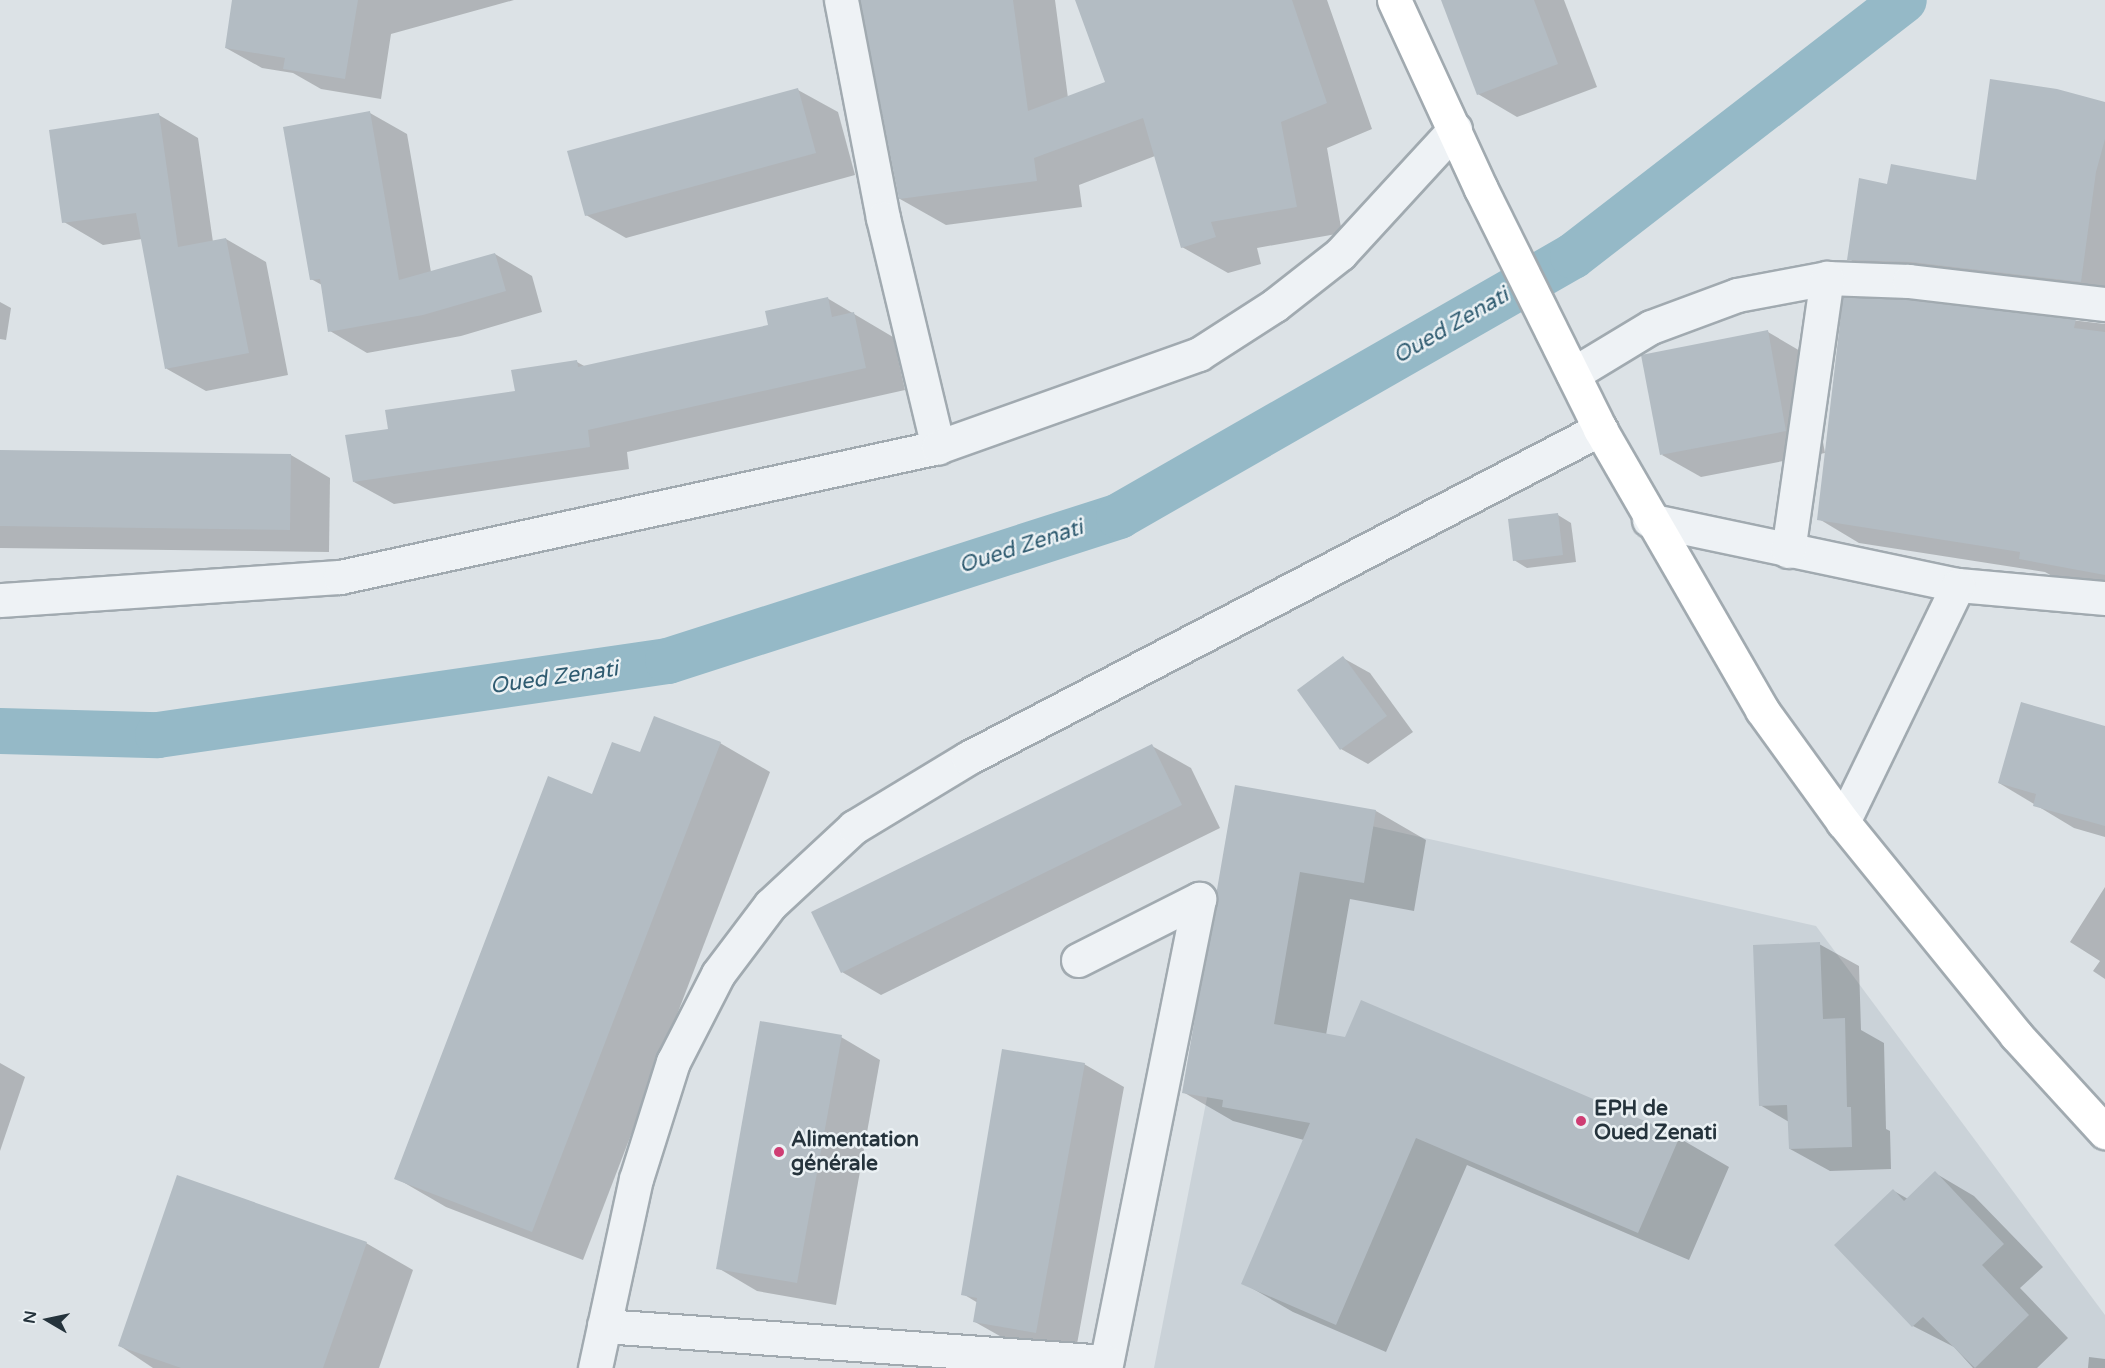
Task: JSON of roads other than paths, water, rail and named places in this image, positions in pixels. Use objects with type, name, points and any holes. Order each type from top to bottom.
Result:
[{"type":"street","points":[[841,0],[883,218],[939,447]]},
{"type":"street","points":[[1394,0],[1481,189],[1600,429],[1649,520],[1762,710],[1843,822],[2016,1035],[2105,1132]]},
{"type":"street","points":[[0,600],[340,577],[939,447],[1199,354],[1275,305],[1340,254],[1455,129]]},
{"type":"street","points":[[1566,361],[1737,295],[1827,278],[1909,281],[2104,300]]},
{"type":"street","points":[[1788,550],[1827,278]]},
{"type":"street","points":[[595,1368],[636,1179],[673,1062],[718,974],[770,905],[854,827],[968,758],[1600,429]]},
{"type":"street","points":[[1649,520],[1958,585],[2105,597]]},
{"type":"street","points":[[1843,822],[1958,585]]},
{"type":"street","points":[[604,1326],[1106,1365],[1199,898],[1078,960]]},
{"type":"waterway","name":"Oued Zenati","points":[[0,731],[158,735],[668,661],[1119,516],[1573,256],[1904,0]]},
{"type":"place","name":"EPH de Oued Zenati","points":[[1581,1121]]},
{"type":"place","name":"Alimentation générale","points":[[779,1152]]}]
